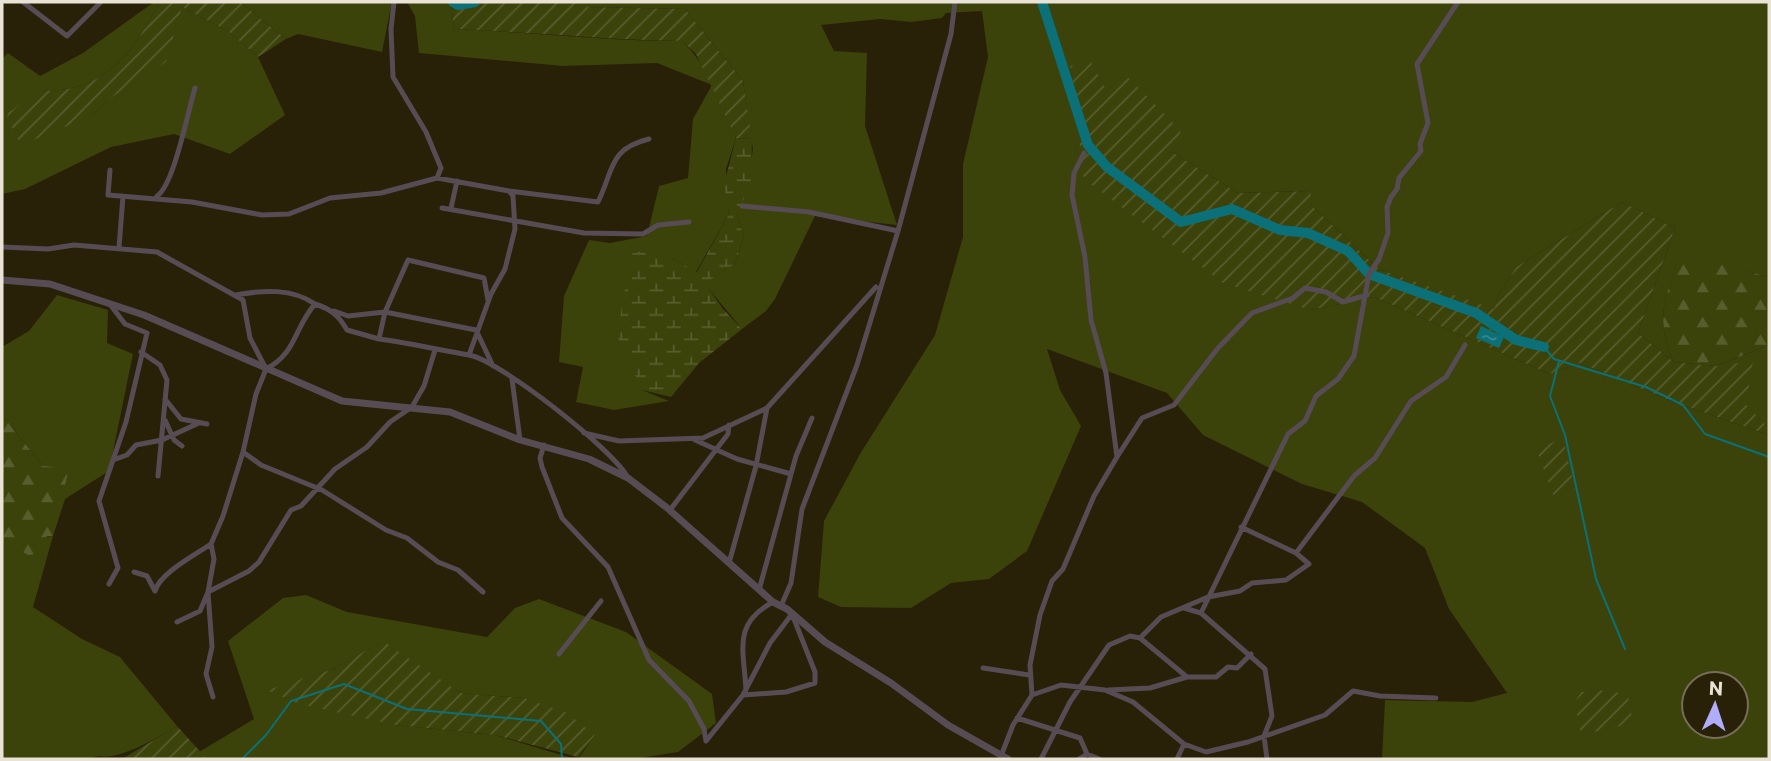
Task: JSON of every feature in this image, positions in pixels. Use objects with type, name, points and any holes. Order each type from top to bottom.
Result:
[{"type":"street","points":[[23,2],[66,36],[101,2]]},
{"type":"street","points":[[394,2],[391,29],[393,76],[435,150],[441,169],[437,178]]},
{"type":"street","points":[[781,607],[792,578],[802,509],[857,365],[898,231],[951,34],[956,2]]},
{"type":"street","points":[[1201,613],[1289,434],[1305,421],[1316,396],[1339,379],[1354,356],[1369,274],[1379,259],[1388,233],[1387,207],[1397,189],[1399,178],[1421,151],[1420,144],[1428,123],[1417,64],[1458,2]]},
{"type":"street","points":[[154,197],[160,195],[169,176],[183,138],[195,88]]},
{"type":"street","points":[[110,170],[107,195],[154,197],[238,213],[281,215],[330,198],[381,193],[437,178],[509,191],[598,202],[611,161],[635,142],[649,139]]},
{"type":"street","points":[[1084,153],[1074,173],[1072,195],[1085,257],[1091,320],[1106,373],[1117,457]]},
{"type":"street","points":[[451,208],[457,181]]},
{"type":"street","points":[[469,355],[476,330],[505,269],[514,229],[513,196],[509,191]]},
{"type":"street","points":[[118,248],[123,196]]},
{"type":"street","points":[[742,206],[809,212],[898,231]]},
{"type":"street","points":[[442,208],[584,233],[643,234],[658,225],[690,222]]},
{"type":"street","points":[[2,247],[48,249],[74,245],[157,252],[244,302],[250,338],[266,369]]},
{"type":"street","points":[[379,339],[385,312],[408,260],[484,278],[489,300]]},
{"type":"street","points":[[584,432],[619,442],[703,438],[767,408],[875,290],[888,261]]},
{"type":"street","points":[[2,280],[50,284],[109,303],[151,318],[342,401],[450,412],[520,440],[589,459],[628,478],[670,510],[773,603],[792,614],[825,642],[891,683],[948,725],[1003,758],[1017,718],[1032,695],[1061,685],[1105,690],[1150,688],[1188,677],[1216,677],[1228,667],[1237,668],[1251,654]]},
{"type":"street","points":[[1032,695],[1029,675],[1040,615],[1052,581],[1063,569],[1094,496],[1142,418],[1174,405],[1217,348],[1252,313],[1293,298],[1305,288],[1326,292],[1343,302],[1367,295]]},
{"type":"street","points":[[236,295],[277,292],[294,294],[348,316],[385,312],[476,330]]},
{"type":"street","points":[[109,303],[125,324],[147,333]]},
{"type":"street","points":[[177,622],[200,611],[208,592],[214,559],[211,544],[223,516],[243,452],[256,394],[266,369],[283,361],[302,320],[315,304]]},
{"type":"street","points":[[328,308],[347,330],[379,339],[469,355],[505,370],[512,379],[562,413],[584,432],[621,465],[628,478]]},
{"type":"street","points":[[109,584],[118,568],[99,501],[127,422],[151,318]]},
{"type":"street","points":[[476,330],[493,366]]},
{"type":"street","points":[[1296,553],[1354,476],[1375,458],[1411,401],[1446,377],[1465,345]]},
{"type":"street","points":[[208,592],[249,571],[259,562],[291,510],[301,506],[315,487],[409,409],[424,386],[435,350]]},
{"type":"street","points":[[141,352],[160,365],[167,380],[158,476]]},
{"type":"street","points":[[512,379],[520,440]]},
{"type":"street","points":[[165,399],[181,419],[207,425]]},
{"type":"street","points":[[729,563],[756,466],[767,408]]},
{"type":"street","points":[[164,417],[172,435],[182,446]]},
{"type":"street","points":[[759,590],[791,474],[812,418]]},
{"type":"street","points":[[113,460],[127,455],[136,445],[162,440],[199,423]]},
{"type":"street","points":[[670,510],[728,434],[729,425]]},
{"type":"street","points":[[692,439],[756,466],[791,474]]},
{"type":"street","points":[[544,445],[540,457],[542,467],[562,518],[608,567],[649,660],[689,701],[704,729],[706,741],[744,693],[770,643],[792,614]]},
{"type":"street","points":[[243,452],[261,465],[315,487],[386,530],[407,538],[438,562],[458,570],[483,592]]},
{"type":"street","points":[[1140,638],[1161,617],[1208,597],[1240,591],[1252,583],[1286,580],[1309,564],[1296,553],[1241,527]]},
{"type":"street","points":[[134,572],[147,576],[155,591],[162,578],[176,570],[180,562],[211,544]]},
{"type":"street","points":[[208,592],[212,647],[206,674],[213,697]]},
{"type":"street","points":[[559,654],[601,601]]},
{"type":"street","points":[[744,693],[747,621],[773,603]]},
{"type":"street","points":[[1184,608],[1201,613],[1262,664],[1268,682],[1272,716],[1264,736],[1267,759]]},
{"type":"street","points":[[744,693],[786,692],[815,683],[815,671],[792,614]]},
{"type":"street","points":[[1041,759],[1055,730],[1109,645],[1130,636],[1140,638],[1188,677]]},
{"type":"street","points":[[983,668],[1029,675]]},
{"type":"street","points":[[1105,690],[1133,702],[1184,744],[1206,752],[1325,715],[1353,691],[1380,696],[1436,698]]},
{"type":"street","points":[[1017,718],[1080,738],[1087,754],[1099,759]]},
{"type":"street","points":[[1178,759],[1184,744]]},
{"type":"street","points":[[1079,759],[1087,754]]},
{"type":"green space","points":[[154,2],[159,2],[139,38],[113,67],[81,86],[62,90],[40,90],[91,116],[112,97],[182,7],[229,32],[258,57],[285,115],[230,154],[174,134],[111,147],[25,189],[2,194],[2,59],[8,53],[40,76],[83,53]]},
{"type":"green space","points":[[159,2],[240,2],[286,39],[258,57],[229,32],[182,7],[166,62],[112,97],[91,116],[21,145],[7,118],[8,113],[40,90],[62,90],[81,86],[113,67],[139,38]]},
{"type":"green space","points":[[240,2],[392,2],[382,52],[298,34],[286,39]]},
{"type":"green space","points":[[407,2],[451,2],[454,29],[682,41],[700,62],[714,86],[736,138],[726,169],[729,214],[696,272],[671,258],[642,390],[669,401],[614,410],[576,402],[583,367],[559,362],[564,296],[589,240],[610,243],[647,236],[659,186],[688,178],[693,119],[712,85],[657,63],[563,66],[419,53],[415,16]]},
{"type":"green space","points":[[451,2],[591,2],[587,7],[685,9],[743,81],[752,139],[736,138],[696,54],[682,41],[454,29]]},
{"type":"green space","points":[[591,2],[1769,2],[1769,277],[1681,254],[1666,295],[1663,320],[1664,333],[1674,362],[1638,333],[1675,228],[1622,202],[1516,267],[1499,294],[1494,310],[1379,269],[1310,204],[1310,191],[1238,193],[1172,152],[1125,75],[1107,91],[1071,66],[1310,310],[1374,297],[1550,374],[1580,363],[1671,401],[1769,435],[1769,759],[1382,759],[1385,700],[1472,702],[1507,693],[1449,609],[1425,548],[1362,502],[1302,484],[1203,435],[1167,393],[1047,349],[1060,390],[1081,426],[1027,551],[989,579],[951,583],[911,608],[841,607],[818,597],[824,521],[860,454],[935,335],[963,237],[963,164],[988,57],[982,11],[946,13],[942,18],[911,22],[880,19],[821,25],[834,51],[867,53],[865,126],[897,225],[815,216],[775,299],[766,311],[742,329],[704,283],[735,264],[744,236],[737,215],[753,150],[743,81],[685,9],[587,7]]},
{"type":"green space","points":[[1091,62],[1107,91],[1125,74],[1181,131],[1172,152],[1238,193],[1311,191],[1310,204],[1379,269],[1494,309],[1499,294],[1516,267],[1622,202],[1675,228],[1638,333],[1674,362],[1716,366],[1753,361],[1746,405],[1769,428],[1769,435],[1671,401],[1580,363],[1550,374],[1374,297],[1310,310],[1223,283],[1084,179],[1070,66]]},
{"type":"green space","points":[[736,138],[752,139],[751,181],[737,215],[744,236],[735,264],[705,283],[723,309],[742,329],[699,363],[671,397],[642,390],[617,336],[631,254],[652,248],[697,272],[729,214],[724,184]]},
{"type":"green space","points":[[1681,253],[1769,277],[1769,345],[1716,366],[1674,362],[1664,333],[1663,320],[1666,295]]},
{"type":"green space","points":[[57,295],[108,310],[107,343],[133,354],[109,471],[65,499],[43,466],[2,415],[2,347],[29,331]]},
{"type":"green space","points":[[1769,345],[1769,428],[1745,405],[1716,366]]},
{"type":"green space","points":[[2,415],[43,466],[69,468],[63,494],[65,499],[53,536],[47,536],[31,557],[3,539],[2,542]]},
{"type":"green space","points":[[1563,439],[1575,490],[1553,495],[1536,448]]},
{"type":"green space","points":[[53,536],[33,607],[82,639],[120,657],[177,726],[139,747],[107,757],[2,759],[2,542],[3,539]]},
{"type":"green space","points":[[306,595],[347,612],[487,637],[515,608],[539,599],[626,632],[712,694],[716,723],[678,752],[634,759],[578,759],[595,735],[524,698],[461,693],[382,642],[333,669],[269,690],[395,725],[495,735],[575,759],[207,759],[199,752],[254,719],[228,641],[283,598]]},
{"type":"green space","points":[[383,641],[461,693],[524,698],[567,713],[595,735],[578,757],[495,735],[395,725],[299,704],[267,690],[333,669]]},
{"type":"green space","points":[[1609,690],[1628,696],[1633,723],[1581,735],[1575,702],[1581,692]]},
{"type":"green space","points":[[177,726],[207,759],[122,759]]},
{"type":"water","points":[[1481,326],[1504,337],[1499,348],[1476,338]]},
{"type":"waterway","points":[[453,2],[458,5],[475,2]]},
{"type":"waterway","points":[[1042,2],[1088,145],[1107,167],[1181,222],[1232,209],[1280,230],[1308,233],[1348,251],[1369,274],[1476,313],[1516,340],[1544,347]]},
{"type":"waterway","points":[[1544,347],[1554,359],[1646,387],[1683,405],[1705,434],[1769,457]]},
{"type":"waterway","points":[[1559,361],[1550,396],[1565,435],[1596,579],[1625,649]]},
{"type":"waterway","points":[[242,759],[266,735],[291,701],[344,684],[407,709],[541,721],[561,744],[562,759]]}]
